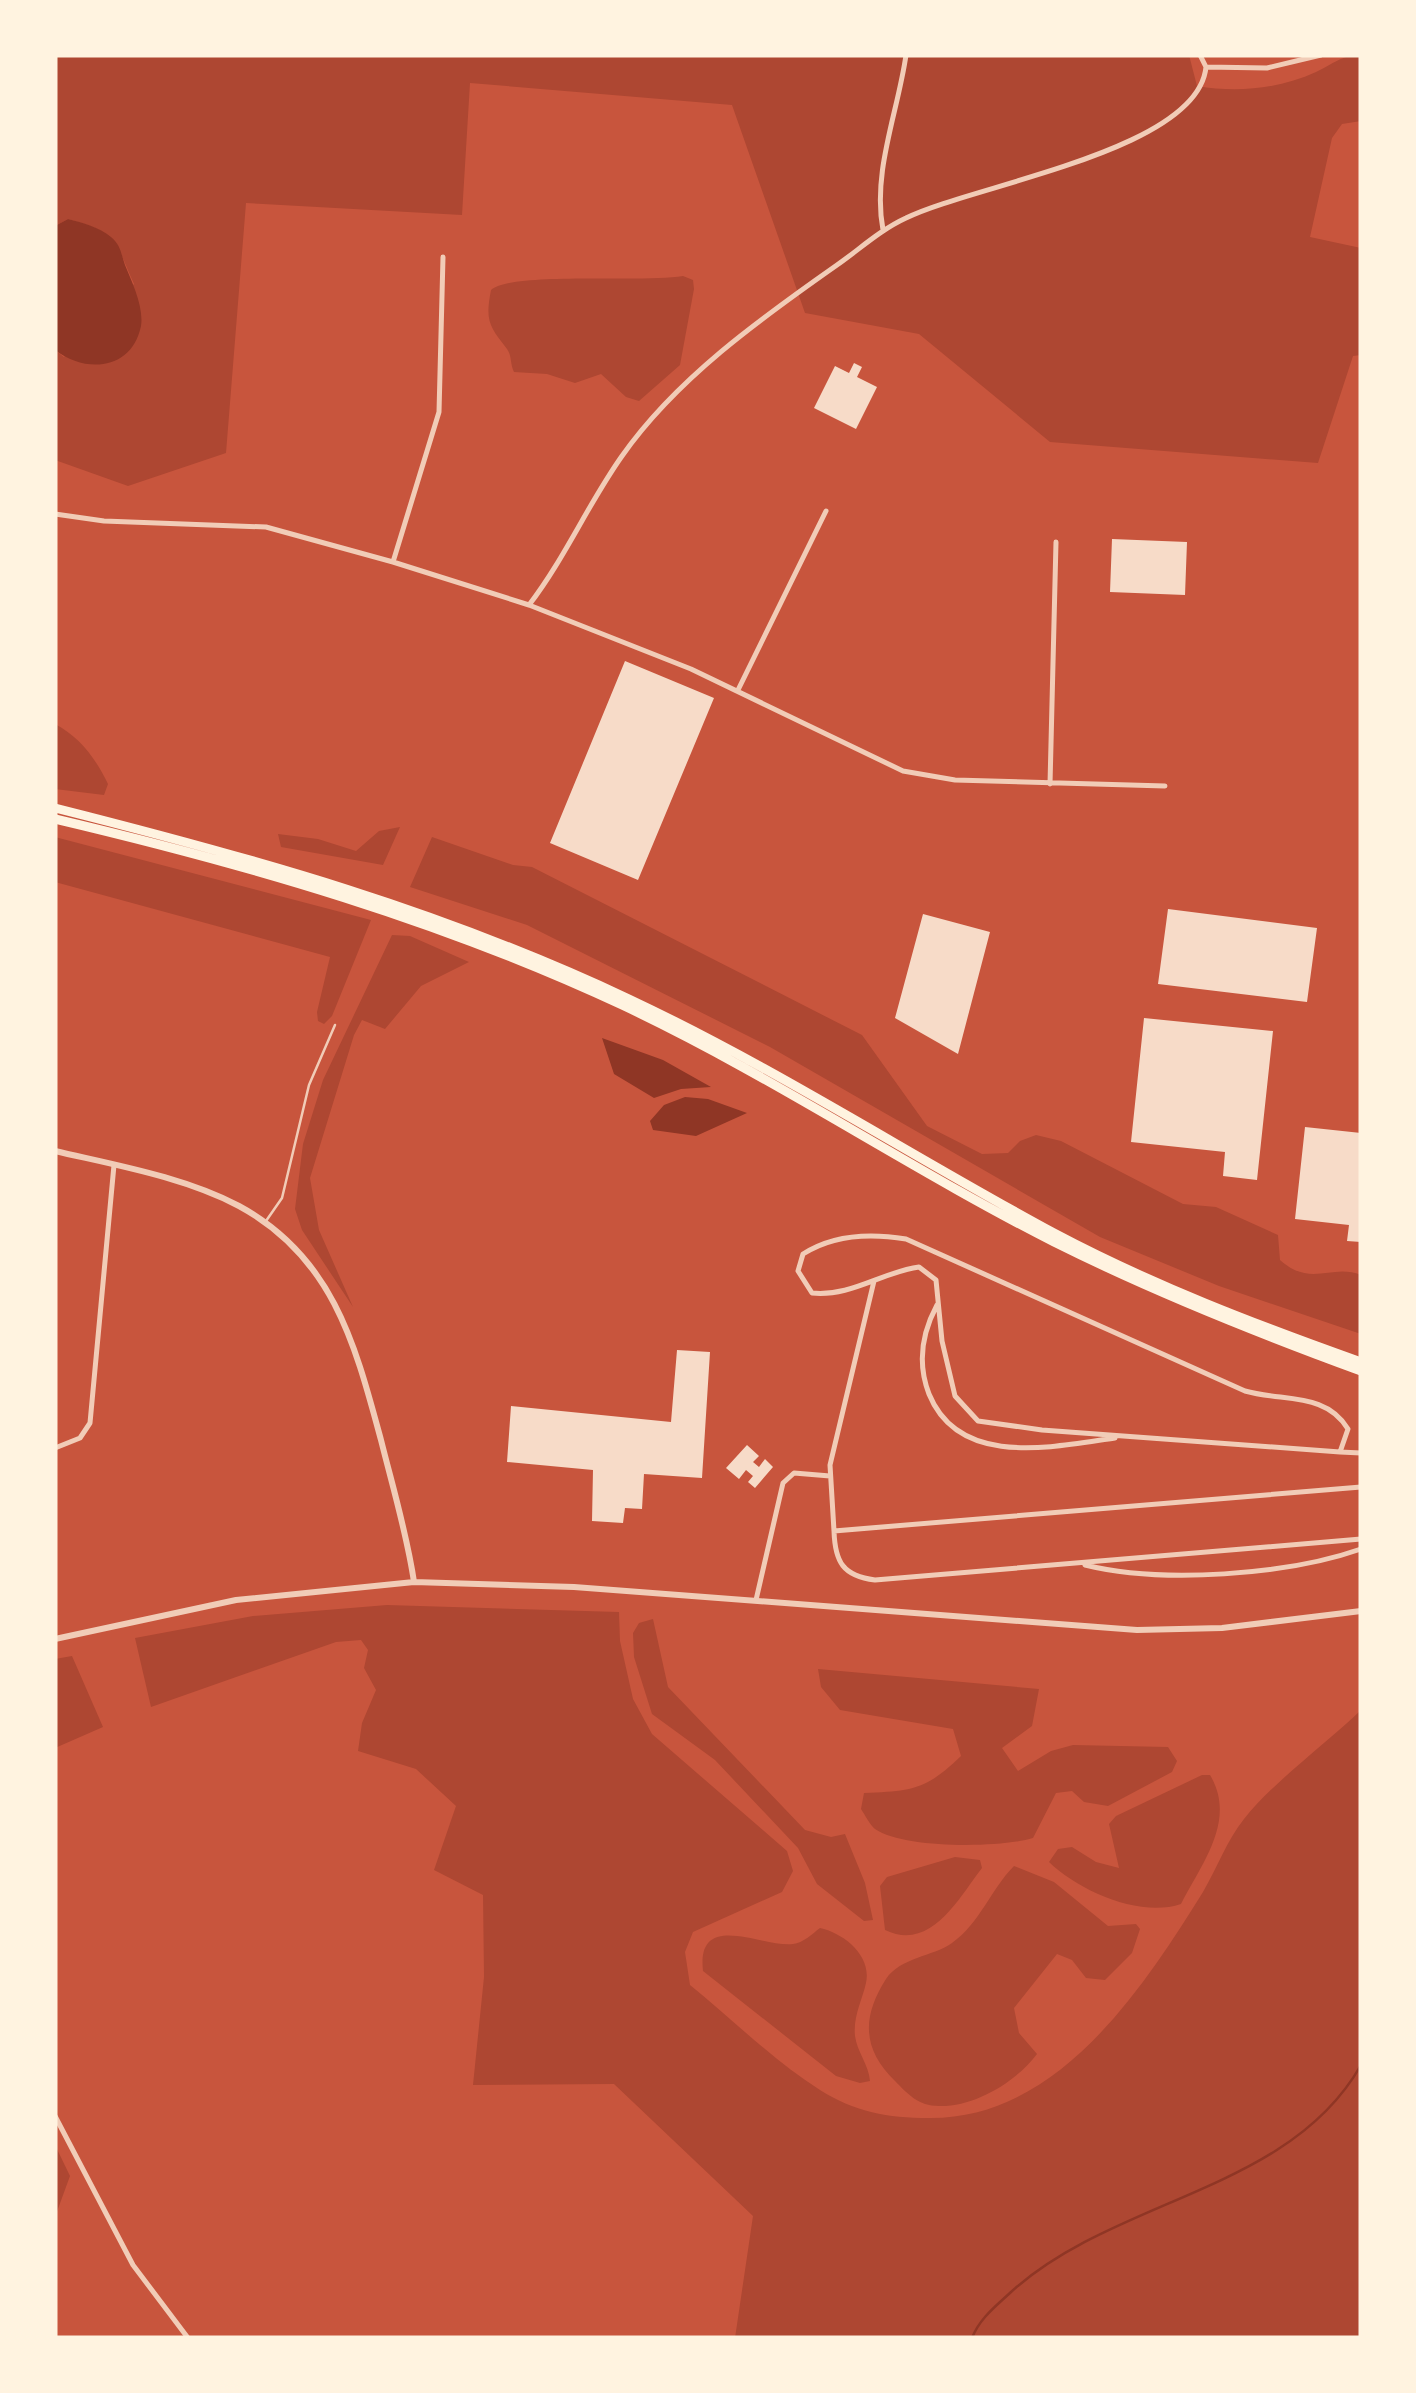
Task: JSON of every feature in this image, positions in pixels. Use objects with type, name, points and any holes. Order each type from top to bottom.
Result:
[{"type":"highway","points":[[55,808],[297,870],[466,928],[629,999],[751,1060],[1057,1235],[1241,1318],[1361,1362]]},
{"type":"highway","points":[[55,819],[293,879],[529,963],[687,1036],[1054,1242],[1238,1325],[1361,1371]]},
{"type":"street","points":[[883,230],[880,212],[884,157],[906,55]]},
{"type":"street","points":[[529,605],[620,458],[646,426],[745,334],[883,230],[942,204],[1045,174],[1148,131],[1192,103],[1200,92],[1206,67],[1200,55]]},
{"type":"street","points":[[1206,67],[1267,68],[1321,55]]},
{"type":"street","points":[[393,562],[439,412],[443,257]]},
{"type":"street","points":[[738,690],[826,511]]},
{"type":"street","points":[[55,514],[104,522],[266,528],[393,562],[529,605],[738,690],[903,771],[955,780],[1165,786]]},
{"type":"street","points":[[1050,784],[1056,542]]},
{"type":"street","points":[[55,1152],[114,1165],[216,1196],[265,1222],[323,1282],[349,1327],[398,1505],[414,1582]]},
{"type":"street","points":[[55,1448],[80,1438],[90,1424],[114,1165]]},
{"type":"street","points":[[1340,1452],[1348,1429],[1337,1410],[1316,1401],[1272,1398],[1245,1391],[906,1239],[876,1234],[822,1241],[803,1254],[798,1270],[812,1293],[831,1295],[894,1270],[919,1267],[936,1280],[955,1396],[978,1421],[1130,1436],[1340,1452],[1361,1453]]},
{"type":"street","points":[[874,1281],[830,1476],[834,1551],[842,1568],[855,1578],[875,1580],[1361,1540]]},
{"type":"street","points":[[938,1302],[924,1328],[924,1381],[936,1409],[950,1427],[978,1444],[1052,1446],[1130,1436]]},
{"type":"street","points":[[756,1600],[782,1484],[794,1473],[830,1476]]},
{"type":"street","points":[[834,1531],[1361,1487]]},
{"type":"street","points":[[1078,1563],[1122,1574],[1197,1576],[1335,1558],[1361,1549]]},
{"type":"street","points":[[55,1639],[236,1600],[414,1582],[498,1582],[1137,1630],[1222,1628],[1361,1611]]},
{"type":"street","points":[[55,2116],[132,2265],[188,2338]]},
{"type":"lane","points":[[265,1222],[282,1198],[309,1085],[335,1025]]},
{"type":"shaded area","points":[[55,55],[1189,55],[1197,86],[1227,89],[1287,82],[1343,58],[1361,55],[1361,121],[1342,124],[1332,138],[1310,237],[1361,248],[1361,355],[1353,356],[1318,463],[1050,442],[919,334],[805,313],[732,105],[470,83],[462,215],[246,203],[226,453],[128,486],[55,460],[55,350],[64,357],[134,284],[118,248],[106,234],[68,219],[55,226]]},
{"type":"shaded area","points":[[68,219],[96,228],[114,240],[139,303],[141,326],[136,341],[128,352],[106,363],[80,363],[55,350],[55,226]]},
{"type":"shaded area","points":[[683,276],[693,280],[694,289],[680,365],[639,401],[626,397],[601,374],[575,383],[547,374],[514,372],[509,352],[490,322],[491,290],[504,284]]},
{"type":"shaded area","points":[[55,724],[93,757],[108,784],[104,795],[55,789]]},
{"type":"shaded area","points":[[400,827],[383,865],[281,847],[278,834],[318,839],[356,851],[379,831]]},
{"type":"shaded area","points":[[55,837],[371,920],[332,1016],[324,1024],[318,1021],[330,957],[55,882]]},
{"type":"shaded area","points":[[432,837],[513,865],[532,867],[862,1035],[927,1126],[982,1154],[1008,1153],[1020,1141],[1036,1135],[1061,1141],[1183,1204],[1216,1207],[1278,1235],[1280,1260],[1291,1268],[1312,1274],[1361,1275],[1361,1334],[1219,1286],[1100,1237],[770,1047],[527,925],[410,887]]},
{"type":"shaded area","points":[[392,935],[410,936],[469,962],[421,986],[385,1029],[362,1020],[354,1035],[310,1178],[319,1230],[353,1307],[302,1230],[295,1209],[303,1144],[323,1080]]},
{"type":"shaded area","points":[[602,1038],[663,1060],[711,1087],[681,1089],[654,1098],[614,1074]]},
{"type":"shaded area","points":[[685,1097],[708,1099],[747,1113],[696,1136],[653,1130],[650,1121],[664,1105]]},
{"type":"shaded area","points":[[387,1605],[619,1612],[620,1641],[633,1699],[652,1734],[787,1851],[793,1871],[782,1892],[693,1932],[685,1952],[690,1985],[820,2090],[859,2109],[899,2117],[974,2113],[1017,2097],[1056,2073],[1091,2042],[1152,1969],[1203,1892],[1244,1819],[1361,1710],[1361,2338],[735,2338],[753,2216],[614,2084],[473,2085],[484,1977],[483,1895],[434,1870],[456,1806],[416,1769],[358,1751],[362,1723],[376,1690],[364,1668],[368,1650],[361,1640],[336,1642],[151,1707],[135,1638],[253,1616]]},
{"type":"shaded area","points":[[653,1619],[668,1687],[805,1830],[831,1837],[845,1834],[865,1883],[873,1920],[864,1921],[817,1884],[798,1848],[715,1760],[652,1714],[634,1657],[633,1633],[639,1623]]},
{"type":"shaded area","points":[[72,1656],[103,1727],[55,1748],[55,1659]]},
{"type":"shaded area","points":[[818,1669],[1039,1689],[1032,1726],[1002,1748],[1018,1771],[1051,1751],[1073,1745],[1168,1747],[1177,1761],[1172,1772],[1108,1806],[1084,1802],[1072,1791],[1056,1793],[1033,1838],[999,1844],[953,1845],[889,1836],[873,1827],[861,1809],[864,1793],[907,1789],[938,1776],[961,1756],[953,1729],[840,1710],[821,1687]]},
{"type":"shaded area","points":[[1202,1775],[1210,1775],[1217,1792],[1218,1825],[1207,1857],[1181,1904],[1129,1905],[1093,1892],[1049,1862],[1058,1849],[1072,1847],[1096,1862],[1119,1868],[1109,1824],[1116,1816]]},
{"type":"shaded area","points":[[955,1857],[980,1860],[982,1868],[942,1919],[916,1934],[885,1930],[880,1886],[887,1877]]},
{"type":"shaded area","points":[[1014,1866],[1054,1882],[1108,1926],[1136,1924],[1140,1929],[1132,1953],[1105,1980],[1086,1978],[1072,1960],[1057,1954],[1014,2008],[1019,2033],[1037,2054],[1029,2064],[1007,2083],[981,2097],[953,2105],[925,2104],[904,2090],[877,2057],[869,2033],[872,2007],[892,1972],[944,1948],[962,1935]]},
{"type":"shaded area","points":[[820,1928],[846,1940],[865,1963],[866,1983],[855,2036],[870,2081],[860,2083],[836,2076],[703,1971],[704,1952],[710,1941],[720,1936],[793,1944]]},
{"type":"shaded area","points":[[55,2145],[70,2176],[55,2217]]},
{"type":"building","points":[[854,363],[862,367],[857,377],[877,387],[856,429],[814,408],[835,366],[849,373]]},
{"type":"building","points":[[1112,539],[1187,542],[1185,595],[1110,592]]},
{"type":"building","points":[[625,661],[714,698],[638,880],[550,843]]},
{"type":"building","points":[[1168,909],[1317,928],[1307,1002],[1158,984]]},
{"type":"building","points":[[923,914],[990,932],[958,1054],[895,1018]]},
{"type":"building","points":[[1144,1018],[1273,1031],[1257,1180],[1223,1176],[1225,1152],[1131,1142]]},
{"type":"building","points":[[1305,1127],[1361,1133],[1361,1242],[1347,1241],[1349,1225],[1295,1219]]},
{"type":"building","points":[[677,1350],[710,1352],[702,1478],[644,1474],[642,1509],[625,1508],[623,1523],[592,1521],[593,1470],[507,1462],[511,1406],[671,1422]]},
{"type":"building","points":[[747,1445],[759,1456],[753,1462],[759,1467],[765,1459],[773,1467],[755,1488],[748,1482],[753,1476],[746,1470],[739,1479],[726,1468]]},
{"type":"waterway","points":[[972,2338],[994,2308],[1053,2260],[1100,2234],[1246,2168],[1291,2141],[1330,2107],[1361,2065]]}]
